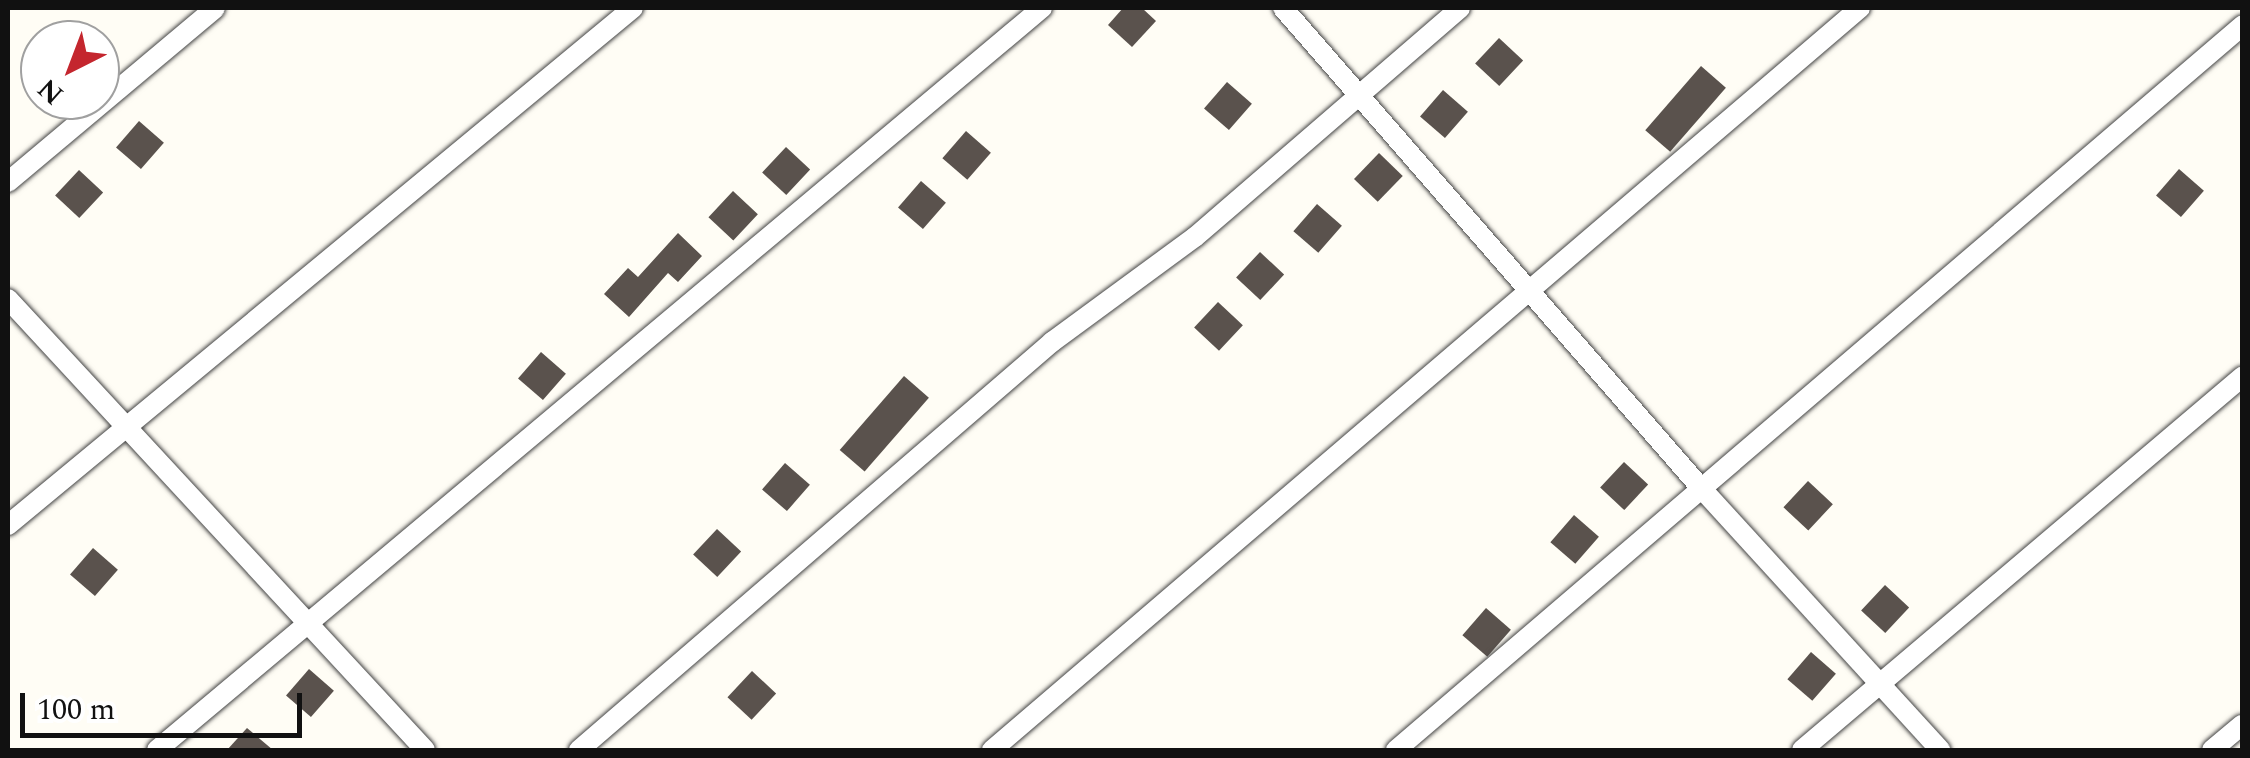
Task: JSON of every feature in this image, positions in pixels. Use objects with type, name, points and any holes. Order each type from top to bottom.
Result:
[{"type":"street","points":[[8,182],[215,8]]},
{"type":"street","points":[[8,525],[632,8]]},
{"type":"street","points":[[157,750],[312,627],[1042,8]]},
{"type":"street","points":[[1283,8],[1701,488],[1940,750]]},
{"type":"street","points":[[580,750],[1052,342],[1195,237],[1460,8]]},
{"type":"street","points":[[992,750],[1531,294],[1860,8]]},
{"type":"street","points":[[1396,750],[2242,26]]},
{"type":"street","points":[[8,299],[425,750]]},
{"type":"street","points":[[1802,750],[2242,377]]},
{"type":"street","points":[[2212,750],[2242,725]]},
{"type":"building","points":[[1123,8],[1142,8],[1156,21],[1132,47],[1108,25]]},
{"type":"building","points":[[1499,38],[1523,61],[1499,86],[1475,64]]},
{"type":"building","points":[[1701,66],[1726,88],[1670,152],[1645,130]]},
{"type":"building","points":[[1227,82],[1252,104],[1229,130],[1204,108]]},
{"type":"building","points":[[1443,90],[1468,112],[1445,138],[1420,116]]},
{"type":"building","points":[[139,121],[164,143],[141,169],[116,147]]},
{"type":"building","points":[[966,131],[991,153],[967,180],[942,158]]},
{"type":"building","points":[[786,147],[810,170],[786,195],[762,173]]},
{"type":"building","points":[[1379,153],[1403,176],[1378,202],[1354,179]]},
{"type":"building","points":[[2179,169],[2204,191],[2181,217],[2156,195]]},
{"type":"building","points":[[79,170],[103,193],[79,218],[55,196]]},
{"type":"building","points":[[921,181],[946,203],[923,229],[898,207]]},
{"type":"building","points":[[733,191],[758,214],[733,241],[708,217]]},
{"type":"building","points":[[1317,204],[1342,226],[1318,253],[1293,231]]},
{"type":"building","points":[[678,233],[702,256],[678,282],[668,273],[629,317],[604,294],[628,268],[638,277]]},
{"type":"building","points":[[1260,252],[1284,275],[1260,300],[1236,278]]},
{"type":"building","points":[[1218,302],[1243,325],[1219,351],[1194,328]]},
{"type":"building","points":[[541,352],[566,374],[543,400],[518,378]]},
{"type":"building","points":[[904,376],[929,398],[865,472],[840,450]]},
{"type":"building","points":[[1624,462],[1648,485],[1624,510],[1600,488]]},
{"type":"building","points":[[785,463],[810,485],[787,511],[762,489]]},
{"type":"building","points":[[1808,481],[1833,504],[1808,531],[1783,507]]},
{"type":"building","points":[[1574,515],[1599,537],[1575,564],[1550,542]]},
{"type":"building","points":[[717,529],[741,552],[717,577],[693,555]]},
{"type":"building","points":[[93,548],[118,570],[95,596],[70,574]]},
{"type":"building","points":[[1885,585],[1909,608],[1885,633],[1861,611]]},
{"type":"building","points":[[1486,608],[1511,630],[1487,657],[1462,635]]},
{"type":"building","points":[[1811,652],[1836,674],[1812,701],[1787,679]]},
{"type":"building","points":[[309,669],[334,691],[311,717],[286,695]]},
{"type":"building","points":[[752,671],[776,694],[752,720],[727,697]]},
{"type":"building","points":[[247,728],[273,750],[227,750]]}]
